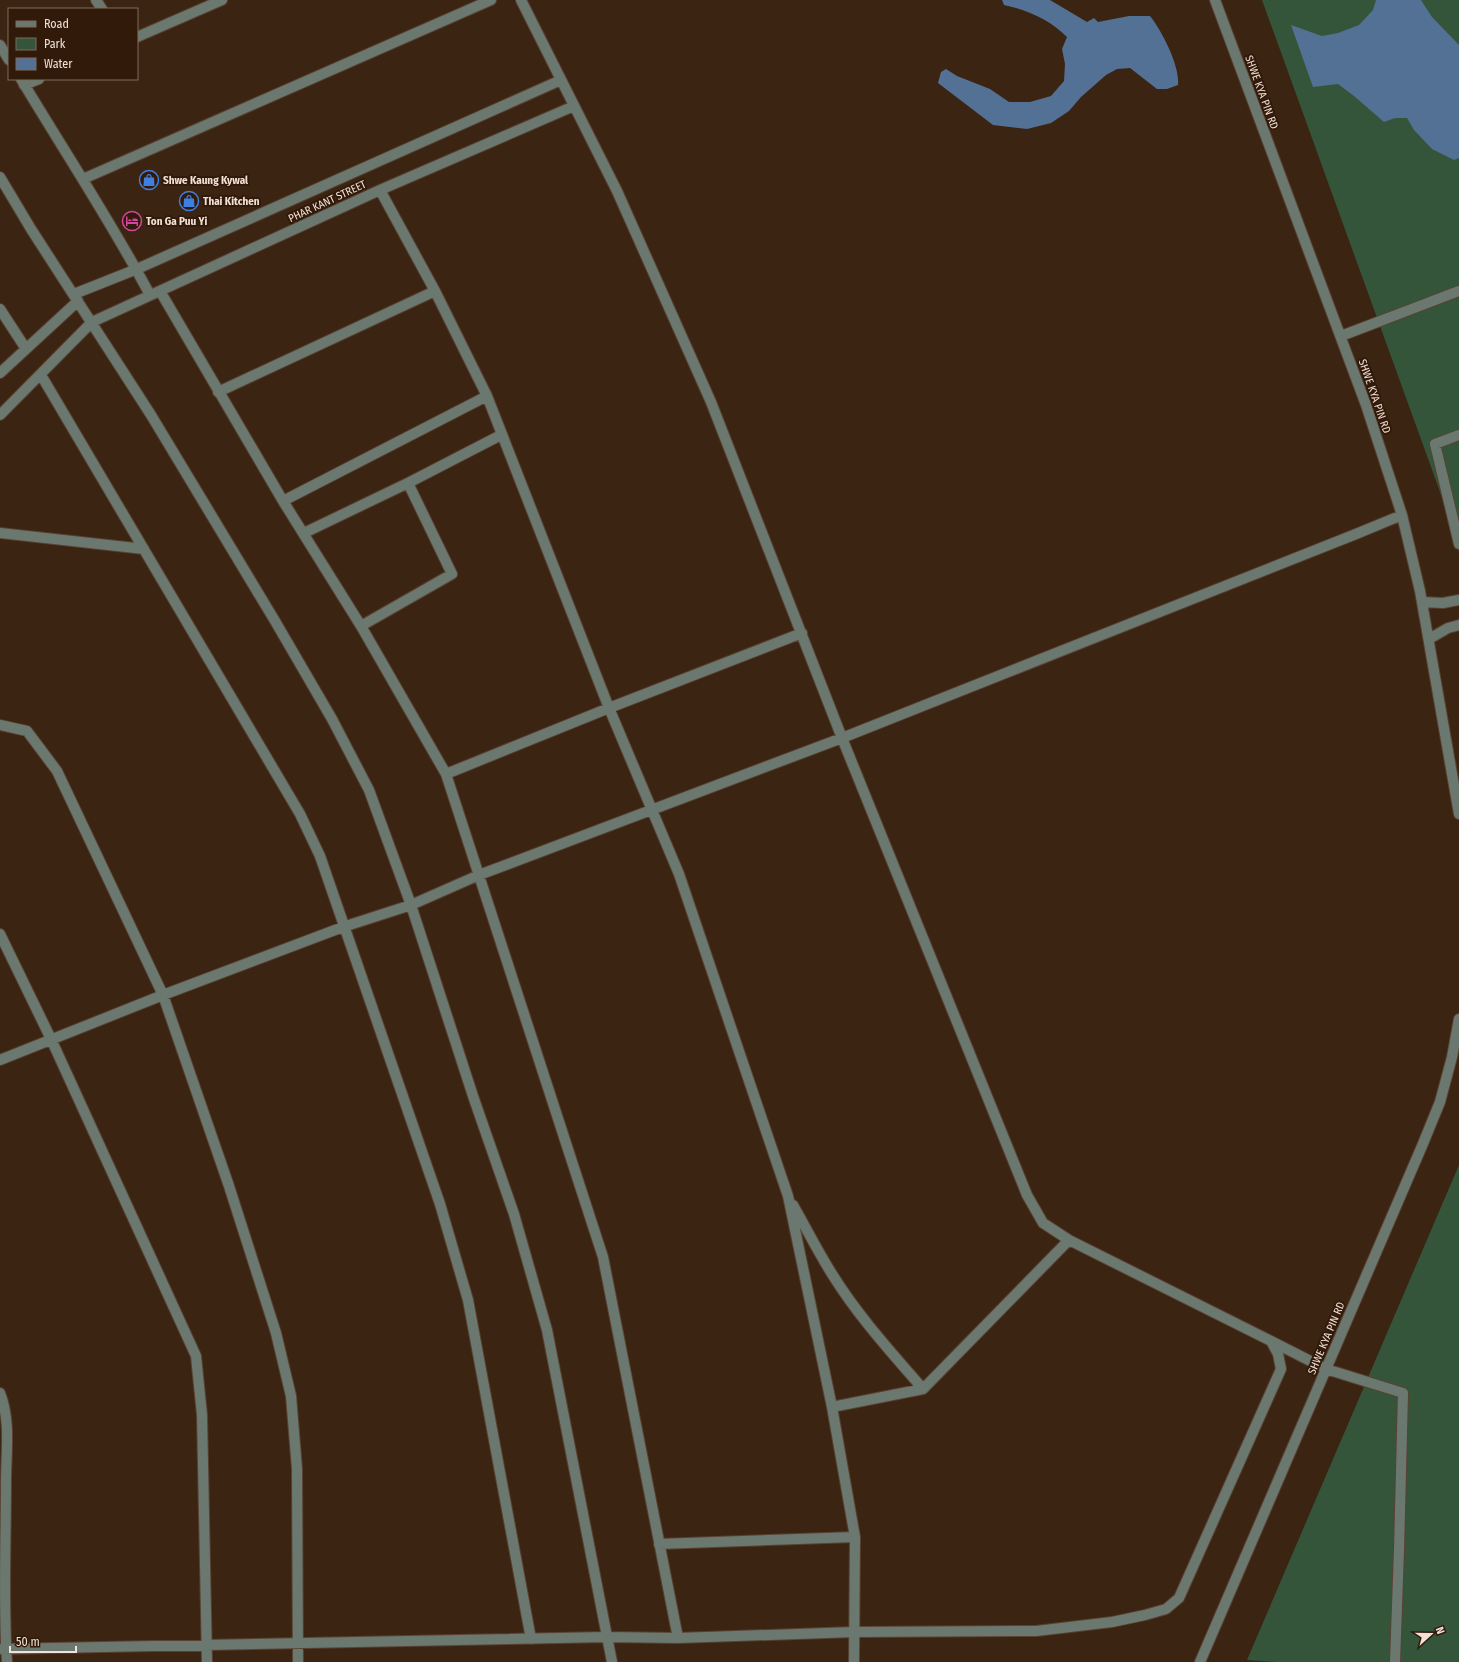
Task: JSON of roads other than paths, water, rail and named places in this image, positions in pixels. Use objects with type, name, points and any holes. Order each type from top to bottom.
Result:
[{"type":"street","points":[[138,37],[222,0]]},
{"type":"street","points":[[83,179],[491,0]]},
{"type":"street","points":[[521,0],[617,191],[711,402],[842,738],[1027,1195],[1043,1223],[1069,1240],[1326,1369],[1403,1393],[1395,1662]]},
{"type":"street","name":"SHWE KYA PIN RD","points":[[1215,0],[1368,410],[1402,514],[1422,602],[1459,814]]},
{"type":"street","points":[[0,45],[8,58]]},
{"type":"street","points":[[34,80],[23,82],[137,269],[150,295]]},
{"type":"street","points":[[0,373],[76,298],[137,269],[562,80]]},
{"type":"street","name":"PHAR KANT STREET","points":[[92,322],[380,190],[574,106]]},
{"type":"street","points":[[0,177],[31,229],[151,415],[275,621],[332,720],[369,790],[411,905],[473,1096],[514,1214],[547,1330],[612,1662]]},
{"type":"street","points":[[380,190],[435,291],[487,396],[501,435],[610,708],[679,874],[788,1196],[832,1407],[855,1537],[854,1662]]},
{"type":"street","points":[[160,291],[283,501],[361,626],[446,774],[603,1257],[678,1638]]},
{"type":"street","points":[[218,392],[435,291]]},
{"type":"street","points":[[1341,336],[1459,291]]},
{"type":"street","points":[[0,309],[26,349]]},
{"type":"street","points":[[0,415],[92,322]]},
{"type":"street","points":[[41,375],[300,814],[320,856],[343,927],[440,1204],[468,1300],[532,1639]]},
{"type":"street","points":[[283,501],[487,396]]},
{"type":"street","points":[[304,534],[501,435]]},
{"type":"street","points":[[1459,435],[1435,444],[1459,544]]},
{"type":"street","points":[[361,626],[452,574],[408,483]]},
{"type":"street","points":[[0,1060],[163,995],[343,927],[411,905],[479,875],[652,808],[842,738],[1356,534],[1402,514]]},
{"type":"street","points":[[0,533],[144,549]]},
{"type":"street","points":[[1422,602],[1443,603],[1459,600]]},
{"type":"street","points":[[1429,639],[1448,628],[1459,625]]},
{"type":"street","points":[[446,774],[802,633]]},
{"type":"street","points":[[0,725],[27,731],[57,771],[163,995],[229,1186],[274,1326],[290,1396],[298,1469],[298,1662]]},
{"type":"street","points":[[0,934],[51,1039],[196,1356],[202,1415],[207,1662]]},
{"type":"street","name":"SHWE KYA PIN RD","points":[[1200,1662],[1434,1116],[1458,1036],[1459,1019]]},
{"type":"street","points":[[788,1196],[832,1275],[871,1329],[923,1389]]},
{"type":"street","points":[[832,1407],[923,1389],[1069,1240]]},
{"type":"street","points":[[3,1649],[607,1637],[678,1638],[854,1632],[1036,1631],[1112,1622],[1166,1609],[1179,1598],[1280,1369],[1278,1354],[1271,1341]]},
{"type":"street","points":[[0,1393],[8,1430],[3,1649],[7,1662]]},
{"type":"street","points":[[659,1544],[855,1537]]},
{"type":"water","points":[[1002,0],[1050,0],[1087,22],[1094,18],[1098,22],[1129,16],[1150,16],[1160,30],[1169,49],[1176,68],[1178,85],[1167,89],[1157,89],[1130,68],[1117,69],[1106,75],[1081,97],[1069,111],[1051,123],[1027,129],[993,125],[938,83],[941,72],[946,69],[957,76],[990,89],[1009,102],[1030,102],[1051,96],[1064,81],[1065,64],[1062,49],[1067,37],[1038,16],[1004,5]]},
{"type":"water","points":[[1376,0],[1421,0],[1432,17],[1459,45],[1459,158],[1454,160],[1432,149],[1414,130],[1407,118],[1395,118],[1384,122],[1338,84],[1313,87],[1291,25],[1322,36],[1338,33],[1359,25],[1373,10]]},
{"type":"place","name":"Shwe Kaung Kywal","points":[[149,180]]},
{"type":"place","name":"Thai Kitchen","points":[[189,201]]},
{"type":"place","name":"Ton Ga Puu Yi","points":[[132,221]]}]
